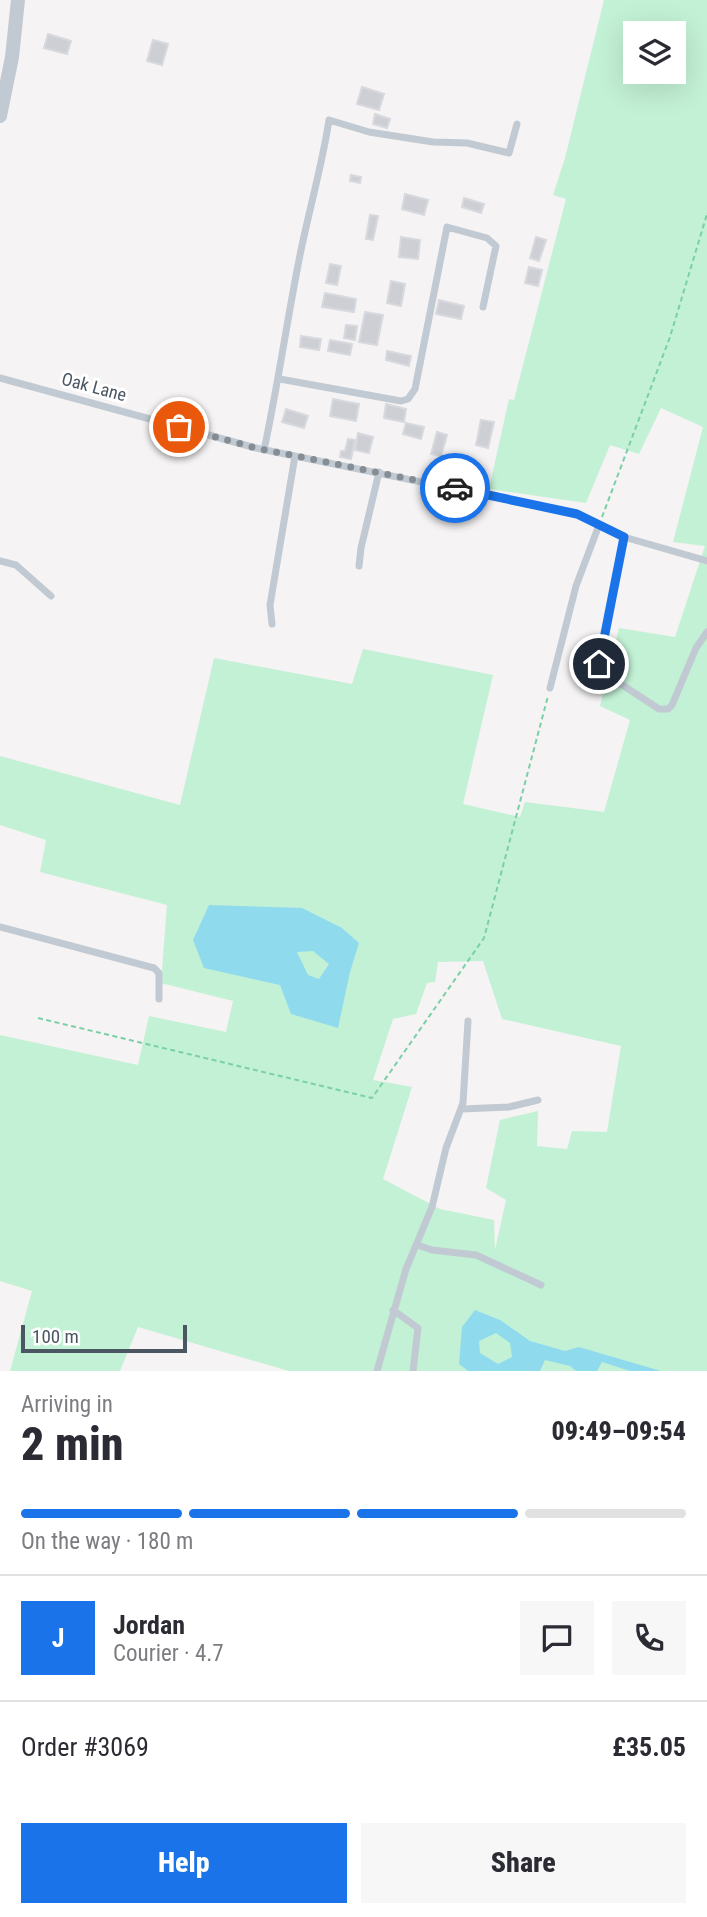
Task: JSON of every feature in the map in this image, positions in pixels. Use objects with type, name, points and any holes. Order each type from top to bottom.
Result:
[{"type":"street","points":[[0,116],[12,57],[18,0]]},
{"type":"lane","points":[[264,450],[280,379],[312,195],[323,156],[329,120],[369,132],[433,142],[467,143],[509,153],[517,124]]},
{"type":"lane","points":[[280,379],[401,401],[408,399],[415,389],[447,226],[487,238],[496,246],[484,307]]},
{"type":"lane","name":"Oak Lane","points":[[0,378],[264,450],[379,471],[577,514],[624,537],[707,561]]},
{"type":"lane","points":[[272,624],[270,606],[295,456]]},
{"type":"lane","points":[[359,566],[379,471]]},
{"type":"lane","points":[[550,688],[576,586],[599,525]]},
{"type":"lane","points":[[624,537],[599,664],[604,673],[659,709],[667,709],[672,705],[696,648],[707,632]]},
{"type":"lane","points":[[0,561],[16,565],[51,596]]},
{"type":"lane","points":[[0,927],[153,968],[159,973],[159,999]]},
{"type":"lane","points":[[377,1371],[405,1269],[432,1207],[446,1148],[462,1109],[467,1074],[468,1021]]},
{"type":"lane","points":[[462,1109],[509,1107],[538,1100]]},
{"type":"lane","points":[[417,1245],[432,1250],[476,1255],[541,1285]]},
{"type":"lane","points":[[393,1310],[418,1328],[413,1371]]},
{"type":"path","points":[[599,525],[670,337],[707,214]]},
{"type":"path","points":[[38,1018],[372,1098],[484,938],[550,688]]},
{"type":"green space","points":[[604,0],[707,0],[707,1371],[289,1371],[138,1327],[120,1371],[10,1371],[32,1291],[0,1281],[0,1035],[138,1065],[149,1016],[226,1032],[233,1001],[161,983],[167,905],[40,872],[46,840],[0,825],[0,756],[180,805],[214,658],[352,684],[363,649],[493,675],[463,804],[520,817],[525,802],[604,812],[630,720],[600,706],[619,628],[675,637],[705,546],[673,542],[703,427],[661,408],[639,454],[610,445],[586,503],[489,489],[509,399],[514,400],[566,199],[553,195],[565,158]],"holes":[[[483,961],[502,1019],[621,1046],[607,1132],[572,1131],[567,1149],[537,1146],[538,1111],[500,1120],[486,1188],[506,1200],[495,1250],[494,1220],[440,1209],[383,1179],[412,1087],[373,1080],[393,1019],[416,1014],[427,983],[435,982],[438,962]]]},
{"type":"water","points":[[209,905],[302,908],[342,928],[359,943],[338,1028],[291,1014],[280,985],[204,968],[193,940]],"holes":[[[313,951],[329,964],[319,979],[308,975],[297,952]]]},
{"type":"water","points":[[475,1310],[500,1320],[530,1341],[565,1351],[579,1347],[661,1371],[630,1371],[602,1362],[597,1371],[576,1371],[570,1366],[545,1360],[540,1371],[468,1371],[459,1364],[462,1327]],"holes":[[[496,1333],[510,1343],[512,1357],[498,1364],[480,1353],[479,1341]]]},
{"type":"building","points":[[48,34],[71,41],[67,54],[44,48]]},
{"type":"building","points":[[153,40],[168,44],[162,65],[147,61]]},
{"type":"building","points":[[362,87],[384,94],[379,110],[357,104]]},
{"type":"building","points":[[375,114],[390,119],[387,128],[373,124]]},
{"type":"building","points":[[351,175],[361,177],[360,183],[350,181]]},
{"type":"building","points":[[405,194],[428,200],[424,215],[402,209]]},
{"type":"building","points":[[464,198],[484,204],[481,213],[462,207]]},
{"type":"building","points":[[370,215],[378,216],[373,240],[366,239]]},
{"type":"building","points":[[401,237],[420,240],[418,259],[399,257]]},
{"type":"building","points":[[536,237],[546,240],[539,261],[530,258]]},
{"type":"building","points":[[330,264],[341,266],[337,285],[326,283]]},
{"type":"building","points":[[529,267],[542,270],[538,286],[525,283]]},
{"type":"building","points":[[391,281],[405,284],[401,306],[387,303]]},
{"type":"building","points":[[325,293],[356,299],[354,312],[322,307]]},
{"type":"building","points":[[439,300],[464,306],[461,319],[436,314]]},
{"type":"building","points":[[365,312],[383,315],[377,345],[359,342]]},
{"type":"building","points":[[346,325],[357,326],[355,340],[344,338]]},
{"type":"building","points":[[301,336],[321,339],[319,350],[300,347]]},
{"type":"building","points":[[330,340],[352,344],[350,355],[328,351]]},
{"type":"building","points":[[387,351],[411,356],[409,366],[386,360]]},
{"type":"building","points":[[333,399],[359,404],[356,421],[330,416]]},
{"type":"building","points":[[386,404],[406,409],[404,422],[384,418]]},
{"type":"building","points":[[286,409],[308,416],[304,428],[282,422]]},
{"type":"building","points":[[481,420],[494,422],[488,448],[476,445]]},
{"type":"building","points":[[406,423],[424,427],[421,439],[403,434]]},
{"type":"building","points":[[437,432],[447,435],[441,456],[431,454]]},
{"type":"building","points":[[358,433],[373,437],[369,453],[355,450]]},
{"type":"building","points":[[348,439],[355,440],[351,459],[340,457],[341,451],[345,451]]},
{"type":"way so far","points":[[179,427],[256,448],[455,488]]},
{"type":"route","points":[[455,488],[577,514],[624,537],[599,664]]}]
